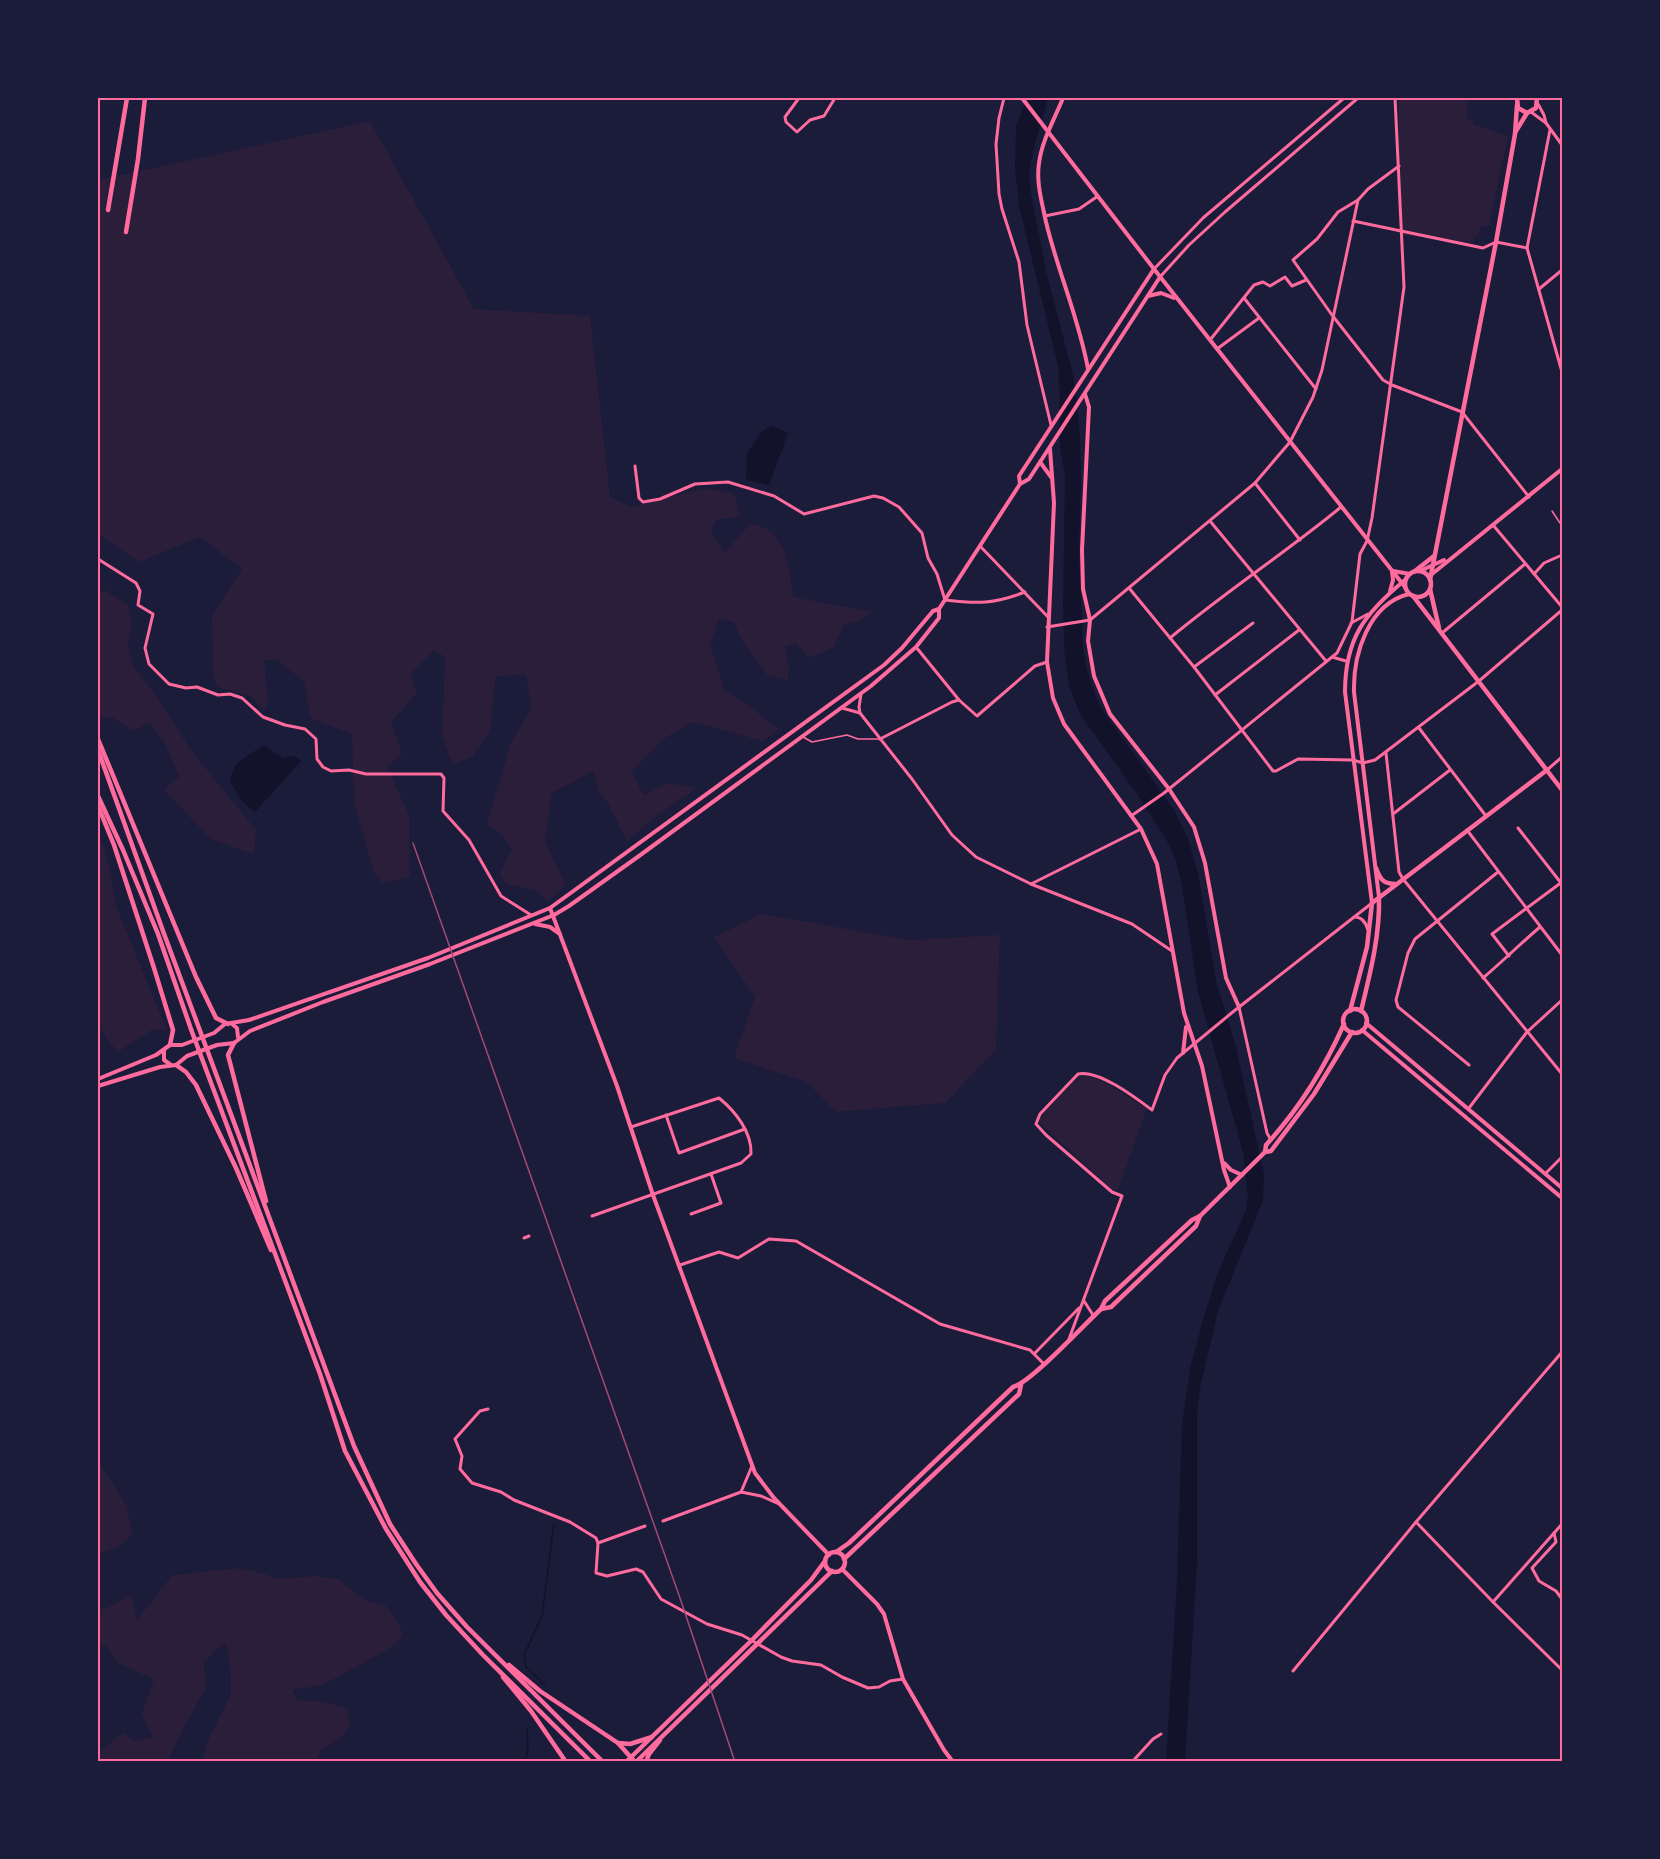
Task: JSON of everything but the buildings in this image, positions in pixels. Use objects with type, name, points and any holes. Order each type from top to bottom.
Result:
[{"type":"main road","points":[[108,210],[127,98]]},
{"type":"main road","points":[[126,232],[145,98]]},
{"type":"main road","points":[[1441,632],[1430,580],[1496,242],[1515,134],[1517,98]]},
{"type":"main road","points":[[1515,134],[1529,112],[1538,104],[1537,98]]},
{"type":"main road","points":[[1517,105],[1521,111],[1529,112]]},
{"type":"main road","points":[[1436,554],[1404,583],[1563,790]]},
{"type":"main road","points":[[1415,572],[1426,574],[1430,580]]},
{"type":"main road","points":[[1411,595],[1421,597],[1430,588]]},
{"type":"main road","points":[[98,739],[196,977],[216,1018],[230,1024]]},
{"type":"main road","points":[[98,750],[354,1446],[390,1524],[437,1593],[603,1761]]},
{"type":"main road","points":[[646,1761],[660,1740],[812,1580],[829,1555],[849,1543],[1013,1388],[1021,1385],[1094,1316],[1101,1310],[1111,1307],[1196,1226],[1200,1216],[1264,1152],[1266,1145],[1308,1090],[1331,1051],[1344,1024],[1344,1016],[1350,1011],[1369,932],[1372,903],[1547,770]]},
{"type":"main road","points":[[98,796],[146,903],[320,1374],[345,1450],[386,1529],[420,1582],[446,1615],[531,1711],[566,1761]]},
{"type":"main road","points":[[98,806],[114,845],[173,1030],[170,1045]]},
{"type":"main road","points":[[1376,868],[1382,881],[1396,884]]},
{"type":"main road","points":[[1361,1011],[1375,949],[1379,897]]},
{"type":"main road","points":[[1350,1011],[1361,1011]]},
{"type":"main road","points":[[1344,1024],[1348,1030],[1353,1032],[1362,1030],[1366,1017],[1361,1011]]},
{"type":"main road","points":[[1264,1152],[1271,1151],[1314,1094],[1353,1032]]},
{"type":"main road","points":[[234,1043],[228,1054],[257,1171],[286,1263]]},
{"type":"main road","points":[[174,1065],[186,1072],[196,1085],[279,1266]]},
{"type":"main road","points":[[1308,1090],[1314,1094]]},
{"type":"main road","points":[[844,1559],[1019,1394],[1021,1385]]},
{"type":"main road","points":[[878,1515],[883,1521]]},
{"type":"main road","points":[[825,1561],[827,1567],[832,1571],[842,1569],[845,1564],[844,1559],[836,1552]]},
{"type":"main road","points":[[626,1761],[832,1571]]},
{"type":"main road","points":[[489,1648],[540,1691],[618,1743],[635,1761],[660,1740]]},
{"type":"main road","points":[[483,1655],[591,1761]]},
{"type":"main road","points":[[618,1743],[630,1744],[652,1737]]},
{"type":"street","points":[[799,98],[785,117],[786,122],[797,132],[810,120],[824,116],[835,98]]},
{"type":"street","points":[[1004,98],[996,144],[999,194],[1019,262],[1027,325],[1051,425]]},
{"type":"street","points":[[1022,98],[1341,507],[1390,569],[1404,583],[1368,614],[1358,628],[1346,661],[1345,692],[1372,903],[1239,1006],[1183,1053],[1167,1070],[1152,1110],[1136,1097],[1101,1077],[1083,1072],[1078,1074],[1036,1120],[1036,1124],[1046,1135],[1112,1192],[1122,1196],[1068,1341]]},
{"type":"street","points":[[1063,98],[1047,130],[1039,161],[1038,178],[1045,216],[1078,326],[1088,369]]},
{"type":"street","points":[[1020,484],[1019,476],[1154,269],[1203,218],[1344,98]]},
{"type":"street","points":[[98,1086],[160,1067],[174,1065],[187,1056],[234,1043],[250,1031],[554,915],[631,862],[896,666],[939,618],[939,609],[1020,484],[1029,478],[1050,448],[1160,277],[1189,245],[1225,212],[1358,98]]},
{"type":"street","points":[[1131,816],[1164,793],[1337,653],[1351,623],[1360,554],[1368,541],[1392,385],[1404,287],[1395,98]]},
{"type":"street","points":[[1538,104],[1550,130],[1563,145]]},
{"type":"street","points":[[1529,112],[1546,123]]},
{"type":"street","points":[[1550,130],[1527,248],[1563,372]]},
{"type":"street","points":[[1399,166],[1368,189],[1358,200],[1338,212],[1322,233],[1293,260],[1332,315],[1383,380],[1462,412],[1528,497]]},
{"type":"street","points":[[1045,216],[1079,209],[1098,196]]},
{"type":"street","points":[[1047,627],[1087,622],[1254,483],[1290,442],[1316,389],[1322,370],[1358,200]]},
{"type":"street","points":[[1353,221],[1483,248],[1496,242],[1527,248]]},
{"type":"street","points":[[1539,289],[1563,270]]},
{"type":"street","points":[[1210,339],[1254,285],[1260,282],[1270,286],[1284,277],[1292,286],[1306,280]]},
{"type":"street","points":[[1148,296],[1166,293],[1180,302]]},
{"type":"street","points":[[1244,298],[1316,389]]},
{"type":"street","points":[[1217,349],[1259,318]]},
{"type":"street","points":[[1085,394],[1089,407],[1082,550],[1083,589],[1090,660],[1102,700],[1115,721],[1169,789],[1194,827],[1200,842],[1226,978],[1239,1006],[1267,1133],[1271,1140]]},
{"type":"street","points":[[1050,448],[1053,513],[1047,662],[1053,698],[1064,724],[1141,829],[1157,864],[1186,1023],[1202,1066],[1230,1187]]},
{"type":"street","points":[[1040,462],[1052,480]]},
{"type":"street","points":[[635,466],[639,498],[643,501],[660,499],[695,484],[717,482],[728,482],[774,496],[804,514],[858,499],[874,496],[883,498],[899,507],[922,533],[928,558],[937,574],[945,600]]},
{"type":"street","points":[[1432,574],[1450,557],[1563,469]]},
{"type":"street","points":[[1254,483],[1301,540]]},
{"type":"street","points":[[1170,638],[1206,608],[1301,540],[1341,507]]},
{"type":"street","points":[[1210,520],[1326,661]]},
{"type":"street","points":[[1129,588],[1194,667],[1273,771],[1298,759],[1353,760],[1364,763],[1375,760],[1419,728],[1479,681],[1563,609],[1493,525]]},
{"type":"street","points":[[980,546],[1048,617]]},
{"type":"street","points":[[1534,574],[1544,563],[1563,555]]},
{"type":"street","points":[[1390,569],[1403,574],[1415,572],[1450,557]]},
{"type":"street","points":[[98,560],[136,583],[140,591],[138,605],[153,614],[145,648],[149,664],[170,684],[186,688],[196,687],[218,695],[230,694],[243,698],[263,717],[305,729],[316,739],[317,759],[323,767],[331,771],[349,770],[366,774],[441,774],[444,778],[444,811],[448,818],[469,840],[501,896],[531,915]]},
{"type":"street","points":[[1441,632],[1525,564]]},
{"type":"street","points":[[1390,569],[1393,580],[1390,593]]},
{"type":"street","points":[[945,600],[993,602],[1025,592]]},
{"type":"street","points":[[1379,897],[1354,692],[1354,669],[1366,633],[1379,614],[1395,600],[1411,595]]},
{"type":"street","points":[[98,1078],[156,1055],[170,1045],[182,1045],[214,1033],[230,1024],[249,1020],[428,958],[550,908],[884,665],[902,648],[933,610],[939,609]]},
{"type":"street","points":[[1373,609],[1379,614]]},
{"type":"street","points":[[1351,623],[1368,614]]},
{"type":"street","points":[[1194,667],[1253,623]]},
{"type":"street","points":[[1215,695],[1299,630]]},
{"type":"street","points":[[916,646],[959,700],[977,716],[1035,666],[1047,662]]},
{"type":"street","points":[[1332,657],[1346,661]]},
{"type":"street","points":[[861,693],[860,713],[952,835],[986,863],[1031,884],[1132,924],[1174,952]]},
{"type":"street","points":[[880,739],[959,700]]},
{"type":"street","points":[[842,708],[860,713]]},
{"type":"street","points":[[1419,728],[1486,816]]},
{"type":"street","points":[[1386,753],[1399,872],[1563,1074]]},
{"type":"street","points":[[1547,770],[1563,758]]},
{"type":"street","points":[[1393,814],[1450,770]]},
{"type":"street","points":[[1509,956],[1492,934],[1562,882],[1518,828]]},
{"type":"street","points":[[1031,884],[1141,829]]},
{"type":"street","points":[[1467,830],[1563,955]]},
{"type":"street","points":[[1469,1065],[1398,1007],[1395,1000],[1408,953],[1415,939],[1498,872]]},
{"type":"street","points":[[550,908],[617,1086],[653,1195],[752,1464],[764,1486],[829,1555]]},
{"type":"street","points":[[1353,917],[1364,921],[1369,932]]},
{"type":"street","points":[[531,924],[550,927],[561,935]]},
{"type":"street","points":[[1483,978],[1540,926]]},
{"type":"street","points":[[1469,1108],[1527,1032],[1563,1000]]},
{"type":"street","points":[[1183,1053],[1186,1023]]},
{"type":"street","points":[[1366,1023],[1563,1188]]},
{"type":"street","points":[[230,1024],[237,1028],[238,1038]]},
{"type":"street","points":[[1362,1030],[1563,1198]]},
{"type":"street","points":[[165,1049],[164,1060],[174,1065]]},
{"type":"street","points":[[592,1216],[711,1174],[749,1158],[752,1151],[741,1120],[719,1098],[631,1127]]},
{"type":"street","points":[[666,1115],[679,1153],[745,1129]]},
{"type":"street","points":[[1545,1174],[1563,1157]]},
{"type":"street","points":[[1224,1162],[1231,1170],[1243,1174]]},
{"type":"street","points":[[691,1214],[722,1203],[711,1174]]},
{"type":"street","points":[[524,1238],[529,1236]]},
{"type":"street","points":[[680,1265],[719,1252],[738,1258],[769,1239],[796,1241],[940,1324],[1030,1350],[1044,1364]]},
{"type":"street","points":[[1083,1299],[1094,1316]]},
{"type":"street","points":[[1035,1353],[1080,1307]]},
{"type":"street","points":[[1293,1671],[1416,1522],[1563,1352]]},
{"type":"street","points":[[488,1409],[480,1411],[455,1439],[462,1456],[460,1469],[465,1477],[474,1484],[501,1492],[514,1500],[570,1522],[592,1535],[597,1543],[596,1573],[599,1575],[636,1569],[643,1572],[661,1599],[706,1624],[755,1641],[780,1657],[821,1665],[868,1688],[903,1679]]},
{"type":"street","points":[[741,1492],[752,1464]]},
{"type":"street","points":[[663,1521],[741,1492],[780,1504]]},
{"type":"street","points":[[1416,1522],[1563,1670]]},
{"type":"street","points":[[1493,1602],[1563,1524]]},
{"type":"street","points":[[597,1543],[645,1526]]},
{"type":"street","points":[[1554,1533],[1556,1542],[1532,1568],[1539,1581],[1563,1599]]},
{"type":"street","points":[[842,1569],[884,1614],[903,1679],[944,1750],[953,1761]]},
{"type":"street","points":[[1132,1761],[1161,1734]]},
{"type":"lane","points":[[1552,511],[1560,523],[1563,522]]},
{"type":"lane","points":[[802,736],[812,742],[847,735],[858,739],[880,739]]},
{"type":"shaded area","points":[[1027,98],[1048,98],[1033,151],[1029,175],[1047,275],[1073,375],[1079,422],[1081,470],[1079,552],[1086,667],[1099,705],[1174,810],[1188,839],[1198,874],[1216,981],[1235,1043],[1264,1174],[1263,1200],[1218,1311],[1197,1410],[1197,1564],[1185,1761],[1166,1761],[1177,1581],[1182,1423],[1191,1364],[1203,1320],[1218,1272],[1246,1211],[1248,1197],[1243,1152],[1198,992],[1176,861],[1167,841],[1137,794],[1080,714],[1069,685],[1065,660],[1063,605],[1065,476],[1060,448],[1059,370],[1019,206],[1015,167],[1016,126]]},
{"type":"shaded area","points":[[1399,98],[1468,98],[1466,118],[1473,120],[1473,124],[1508,136],[1489,226],[1481,226],[1478,237],[1475,236],[1473,243],[1466,241],[1465,244],[1403,235],[1399,166]]},
{"type":"shaded area","points":[[370,121],[474,309],[590,316],[610,497],[632,507],[704,488],[734,493],[740,516],[716,520],[711,532],[725,552],[750,524],[762,527],[771,532],[784,550],[793,597],[873,612],[859,621],[844,625],[833,648],[809,658],[796,644],[785,646],[789,668],[788,680],[768,676],[742,641],[734,622],[719,619],[710,644],[725,691],[779,729],[763,741],[693,722],[665,738],[631,772],[644,795],[667,783],[698,788],[656,816],[627,841],[609,805],[598,790],[593,771],[552,793],[545,842],[566,885],[548,901],[536,890],[506,884],[499,873],[512,850],[503,835],[487,824],[511,742],[531,709],[526,675],[496,676],[490,732],[471,758],[453,765],[442,737],[445,657],[434,650],[411,673],[417,693],[391,722],[402,754],[387,767],[409,815],[410,877],[383,883],[374,873],[354,801],[352,734],[310,718],[304,681],[276,660],[264,660],[268,702],[264,711],[250,696],[217,687],[213,674],[212,615],[242,569],[200,537],[139,562],[98,536],[98,180]]},
{"type":"shaded area","points":[[772,426],[788,433],[769,485],[746,480],[747,453],[763,430]]},
{"type":"shaded area","points":[[105,590],[128,605],[132,623],[128,646],[133,665],[159,700],[190,749],[256,830],[254,853],[211,839],[164,790],[179,777],[166,745],[150,723],[133,731],[113,718],[100,718],[98,712],[98,592]]},
{"type":"shaded area","points":[[264,745],[283,758],[295,756],[301,761],[255,812],[242,801],[230,781],[238,763]]},
{"type":"shaded area","points":[[98,833],[106,852],[116,906],[167,1031],[153,1029],[118,1052],[98,1027]]},
{"type":"shaded area","points":[[761,914],[911,940],[1000,935],[996,1050],[945,1103],[836,1112],[807,1082],[734,1058],[755,997],[714,937]]},
{"type":"shaded area","points":[[1084,1075],[1098,1079],[1147,1108],[1118,1190],[1111,1189],[1039,1122],[1045,1110],[1058,1096]]},
{"type":"shaded area","points":[[98,1464],[126,1505],[133,1534],[117,1547],[98,1554]]},
{"type":"shaded area","points":[[240,1568],[278,1579],[316,1576],[338,1579],[366,1601],[386,1606],[400,1626],[403,1636],[392,1647],[323,1685],[292,1690],[298,1701],[320,1701],[347,1708],[350,1725],[344,1735],[322,1750],[315,1761],[202,1761],[208,1741],[231,1694],[231,1675],[226,1643],[216,1649],[204,1663],[206,1688],[168,1761],[98,1761],[98,1753],[123,1733],[135,1741],[152,1737],[142,1713],[154,1679],[118,1663],[106,1646],[98,1647],[98,1610],[109,1607],[131,1594],[137,1620],[172,1575]]},
{"type":"waterway","points":[[546,1686],[526,1667],[524,1655],[542,1616],[554,1523]]},
{"type":"waterway","points":[[525,1762],[528,1748],[527,1728]]},
{"type":"railway","points":[[413,843],[680,1598],[735,1762]]}]
